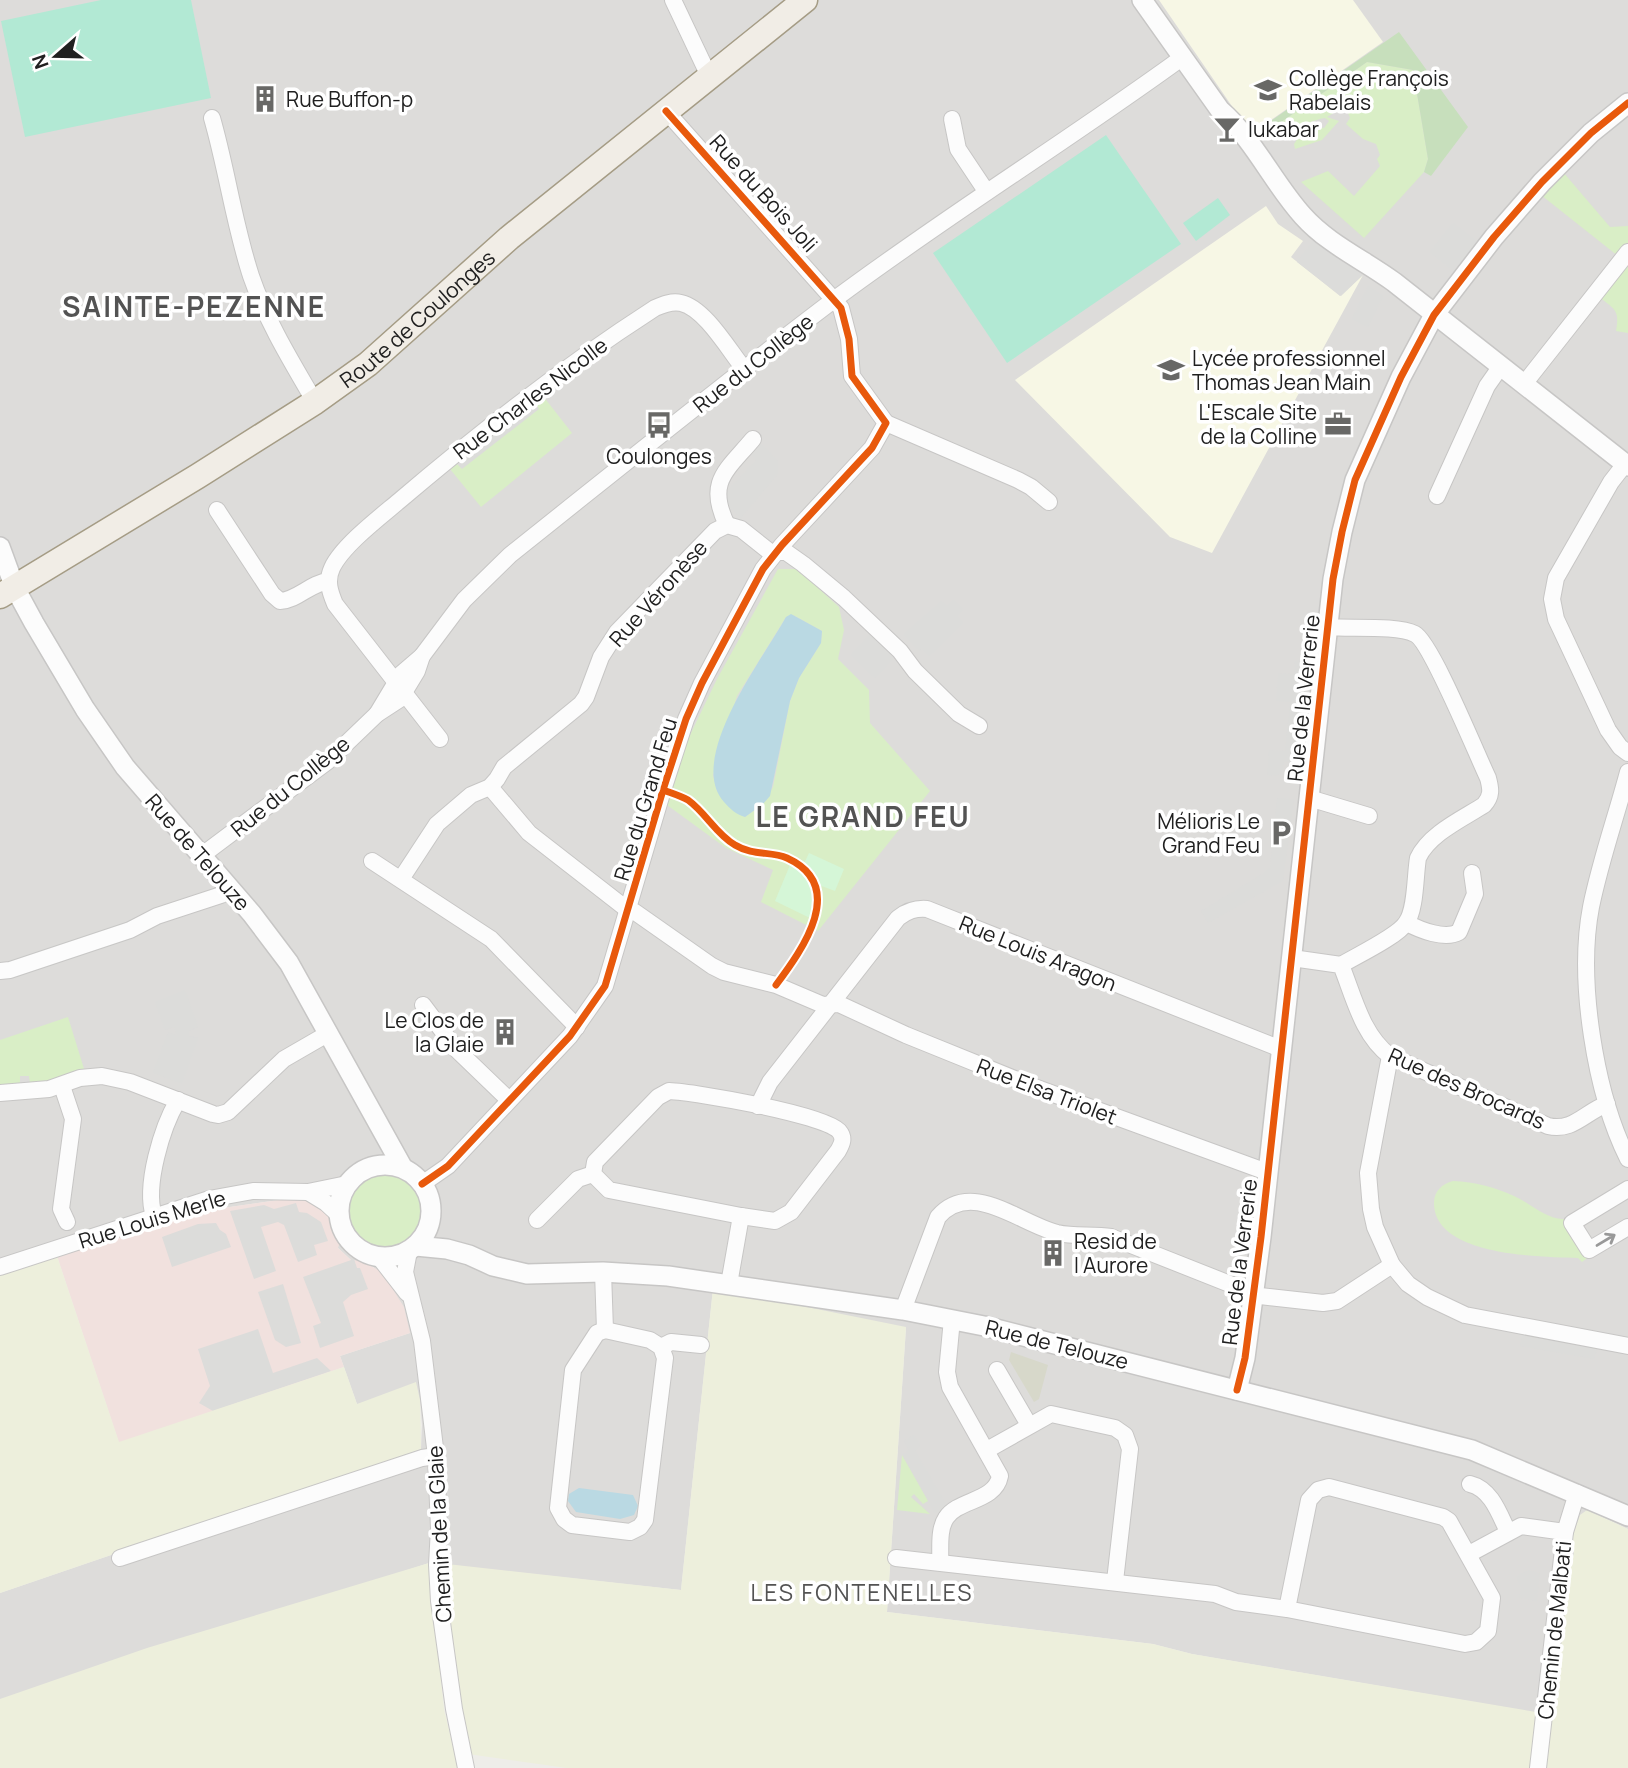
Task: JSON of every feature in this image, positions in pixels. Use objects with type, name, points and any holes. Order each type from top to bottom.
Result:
[{"type":"main road","name":"Route de Coulonges","points":[[7,592],[315,401],[368,364],[509,238],[805,0]]},
{"type":"street","points":[[673,0],[709,76]]},
{"type":"street","points":[[1142,0],[1220,110],[1236,124],[1303,216],[1345,250],[1368,263],[1627,465],[1611,482],[1556,578],[1552,598],[1556,619],[1608,730],[1628,753]]},
{"type":"street","name":"Rue du Collège","points":[[201,856],[328,761],[377,714],[395,703],[409,665],[422,656],[464,600],[510,555],[835,299],[986,191],[1089,124],[1183,57]]},
{"type":"street","name":"Rue de la Verrerie","points":[[1237,1390],[1245,1358],[1253,1293],[1337,555],[1352,490],[1372,438],[1414,350],[1434,315],[1494,237],[1542,182],[1591,133],[1628,103]]},
{"type":"street","name":"Rue du Bois Joli","points":[[666,111],[835,299]]},
{"type":"street","points":[[212,118],[238,230],[252,277],[269,319],[315,401]]},
{"type":"street","points":[[951,119],[958,149],[986,191]]},
{"type":"street","points":[[1524,384],[1628,252]]},
{"type":"street","points":[[835,299],[845,321],[852,376],[886,423],[1018,480],[1049,502]]},
{"type":"street","name":"Rue Charles Nicolle","points":[[329,581],[330,571],[337,559],[369,527],[451,456],[579,357],[655,308],[680,302],[700,313],[745,370]]},
{"type":"street","points":[[1437,496],[1487,386],[1501,366]]},
{"type":"street","name":"Rue du Grand Feu","points":[[422,1184],[448,1166],[577,1027],[610,976],[686,719],[702,683],[776,552],[873,448],[886,423]]},
{"type":"street","name":"Rue Véronèse","points":[[727,525],[718,505],[719,484],[722,476],[753,439]]},
{"type":"street","points":[[217,510],[272,594],[280,601],[288,601],[311,587],[329,581],[335,604],[440,738]]},
{"type":"street","name":"Rue Véronèse","points":[[401,879],[443,818],[471,795],[490,787],[504,767],[580,704],[586,697],[601,657],[617,632],[715,531],[727,525],[741,529],[770,552],[786,552],[844,597],[959,714],[979,726]]},
{"type":"street","name":"Rue de Telouze","points":[[0,547],[7,592],[125,767],[230,889],[289,963],[403,1168]]},
{"type":"street","points":[[1292,958],[1341,965],[1407,923],[1421,851],[1430,840],[1484,805],[1491,790],[1444,683],[1420,637],[1406,631],[1328,627]]},
{"type":"street","points":[[1628,772],[1591,908],[1587,968],[1591,1027],[1606,1104],[1628,1159]]},
{"type":"street","name":"Rue Elsa Triolet","points":[[490,787],[529,833],[629,910],[724,972],[776,985],[823,1005],[839,1003],[906,1035],[1037,1088],[1267,1172]]},
{"type":"street","points":[[1309,798],[1369,816]]},
{"type":"street","points":[[372,861],[491,939],[577,1027]]},
{"type":"street","points":[[1407,923],[1446,936],[1459,932],[1475,894],[1472,873]]},
{"type":"street","points":[[0,971],[130,930],[157,916],[221,895],[230,889]]},
{"type":"street","name":"Rue Louis Aragon","points":[[758,1106],[770,1082],[898,918],[911,909],[927,909],[1282,1049]]},
{"type":"street","name":"Rue des Brocards","points":[[1341,965],[1365,1026],[1380,1049],[1390,1056],[1556,1128],[1572,1125],[1606,1104]]},
{"type":"street","points":[[423,1004],[456,1049],[509,1100]]},
{"type":"street","points":[[0,1093],[62,1086],[89,1076],[116,1077],[213,1114],[223,1114],[284,1059],[329,1033]]},
{"type":"street","points":[[1390,1056],[1368,1173],[1375,1227],[1392,1265],[1408,1284],[1426,1297],[1465,1315],[1628,1346]]},
{"type":"street","points":[[62,1086],[73,1119],[61,1209],[67,1223]]},
{"type":"street","points":[[675,1091],[758,1106],[806,1116],[840,1132],[842,1141],[838,1151],[786,1216],[775,1221],[614,1192],[593,1174],[593,1166],[598,1158],[663,1094],[675,1091]]},
{"type":"street","points":[[154,1216],[150,1199],[158,1147],[169,1115],[178,1100]]},
{"type":"street","points":[[366,1169],[374,1143],[375,1119]]},
{"type":"street","points":[[384,1165],[403,1168],[422,1184],[429,1197],[431,1212],[425,1234],[412,1248],[395,1256],[370,1255],[355,1246],[344,1232],[339,1215],[342,1193],[347,1184],[366,1169],[384,1165]]},
{"type":"street","points":[[537,1220],[578,1179],[593,1174]]},
{"type":"street","name":"Rue Louis Merle","points":[[0,1267],[229,1194],[253,1191],[308,1192],[347,1184]]},
{"type":"street","points":[[1628,1189],[1572,1223],[1589,1250],[1628,1227]]},
{"type":"street","points":[[308,1192],[339,1215]]},
{"type":"street","points":[[903,1310],[939,1217],[947,1207],[960,1202],[985,1203],[1053,1232],[1111,1237],[1265,1297],[1330,1303],[1392,1265]]},
{"type":"street","name":"Rue de Telouze","points":[[431,1212],[444,1232],[469,1255]]},
{"type":"street","points":[[729,1284],[741,1216]]},
{"type":"street","name":"Rue de Telouze","points":[[412,1248],[447,1249],[493,1266],[527,1274],[603,1272],[668,1276],[903,1310],[984,1326],[1472,1450],[1628,1516]]},
{"type":"street","name":"Chemin de la Glaie","points":[[412,1248],[405,1272],[422,1341],[436,1456],[439,1601],[454,1709],[466,1768]]},
{"type":"street","name":"Chemin de la Glaie","points":[[379,1257],[399,1280],[412,1301]]},
{"type":"street","points":[[603,1272],[605,1331]]},
{"type":"street","points":[[940,1562],[945,1519],[950,1513],[992,1490],[999,1482],[998,1469],[947,1380],[951,1320]]},
{"type":"street","points":[[663,1352],[650,1340],[605,1331],[597,1333],[573,1370],[558,1508],[564,1519],[572,1525],[630,1532],[640,1527],[645,1520],[663,1352],[671,1342],[701,1345]]},
{"type":"street","points":[[997,1370],[1029,1425]]},
{"type":"street","points":[[987,1450],[1051,1414],[1115,1428],[1125,1435],[1130,1449],[1115,1581]]},
{"type":"street","points":[[120,1558],[409,1462],[436,1456]]},
{"type":"street","points":[[1470,1484],[1479,1486],[1486,1492],[1508,1532]]},
{"type":"street","points":[[896,1558],[1215,1594],[1236,1602],[1471,1644],[1481,1639],[1488,1631],[1492,1598],[1454,1527],[1443,1517],[1335,1488],[1324,1488],[1312,1494],[1310,1500],[1287,1609]]},
{"type":"street","name":"Chemin de Malbati","points":[[1538,1768],[1565,1532],[1577,1493]]},
{"type":"street","points":[[1469,1554],[1508,1532],[1526,1526],[1565,1532]]},
{"type":"shaded area","points":[[0,0],[1628,0],[1628,1529],[1587,1510],[1628,1768],[1573,1559],[1565,1586],[1549,1715],[1192,1654],[1153,1644],[887,1612],[906,1328],[713,1289],[681,1590],[429,1563],[0,1702],[0,1593],[421,1449],[422,1425],[420,1400],[357,1404],[340,1356],[410,1333],[373,1266],[351,1260],[337,1247],[340,1240],[331,1215],[300,1197],[195,1212],[0,1274]]},
{"type":"shaded area","name":"Collège François Rabelais","points":[[1159,0],[1353,0],[1383,42],[1251,134]]},
{"type":"shaded area","name":"Lycée professionnel Thomas Jean Main","points":[[1266,206],[1278,224],[1303,241],[1291,257],[1340,296],[1363,275],[1212,553],[1170,537],[1015,380]]},
{"type":"shaded area","points":[[1453,223],[1480,244],[1456,273],[1430,252]]},
{"type":"shaded area","points":[[1315,239],[1363,275],[1341,296],[1297,262]]},
{"type":"shaded area","points":[[1368,286],[1383,296],[1368,327],[1352,319]]},
{"type":"shaded area","points":[[529,395],[539,409],[462,469],[451,456]]},
{"type":"shaded area","points":[[760,442],[778,461],[778,474],[741,518],[725,503],[724,494],[756,460],[750,453]]},
{"type":"shaded area","points":[[954,600],[963,610],[957,616],[963,623],[929,656],[922,649],[919,651],[904,634],[942,601],[947,606]]},
{"type":"shaded area","points":[[876,628],[900,651],[875,678],[851,655]]},
{"type":"shaded area","name":"Mélioris Le Grand Feu","points":[[1309,660],[1296,763],[1284,762],[1282,772],[1277,776],[1267,775],[1269,750],[1285,751],[1290,702],[1276,701],[1278,673],[1294,674],[1295,661]]},
{"type":"shaded area","name":"Mélioris Le Grand Feu","points":[[1277,798],[1294,799],[1283,881],[1208,923],[1201,911],[1270,867]]},
{"type":"shaded area","points":[[185,990],[198,1027],[189,1031],[189,1036],[198,1038],[182,1084],[153,1073],[168,1032],[177,1035],[174,1027],[165,1030],[155,1002]]},
{"type":"shaded area","points":[[300,1197],[309,1199],[331,1215],[340,1242],[338,1248],[351,1260],[362,1261],[382,1272],[404,1307],[410,1333],[340,1356],[344,1367],[119,1443],[57,1256],[195,1212]]},
{"type":"shaded area","points":[[296,1203],[299,1212],[307,1213],[321,1222],[328,1241],[314,1245],[317,1255],[298,1262],[284,1225],[278,1222],[261,1227],[276,1271],[254,1279],[230,1211],[264,1205],[274,1209]]},
{"type":"shaded area","points":[[216,1223],[226,1234],[231,1247],[172,1267],[162,1237],[198,1224]]},
{"type":"shaded area","points":[[57,1256],[119,1442],[344,1367],[357,1404],[416,1382],[420,1400],[421,1449],[0,1593],[0,1274]]},
{"type":"shaded area","points":[[354,1259],[368,1289],[351,1295],[343,1302],[354,1336],[320,1348],[313,1326],[321,1323],[303,1277]]},
{"type":"shaded area","points":[[283,1284],[301,1343],[286,1347],[275,1340],[258,1292]]},
{"type":"shaded area","points":[[713,1288],[906,1327],[887,1612],[1153,1644],[1192,1654],[1548,1714],[1565,1586],[1574,1553],[1570,1543],[1580,1515],[1587,1510],[1628,1529],[1628,1768],[567,1768],[468,1754],[452,1659],[445,1587],[447,1564],[681,1590]]},
{"type":"shaded area","points":[[1524,1326],[1600,1340],[1594,1359],[1520,1346]]},
{"type":"shaded area","points":[[258,1329],[273,1373],[317,1358],[331,1371],[213,1411],[199,1403],[210,1386],[198,1349]]},
{"type":"shaded area","points":[[1011,1352],[1048,1365],[1039,1399],[1034,1402],[1009,1360]]},
{"type":"shaded area","points":[[914,1435],[920,1445],[915,1451],[947,1506],[935,1513],[902,1455],[909,1450],[904,1441]]},
{"type":"shaded area","points":[[429,1563],[444,1709],[458,1768],[0,1768],[0,1699],[147,1648]]},
{"type":"shaded area","points":[[1528,1570],[1540,1573],[1537,1601],[1519,1598],[1521,1587],[1516,1577]]},
{"type":"green space","points":[[101,0],[191,0],[211,98],[25,137],[1,21]]},
{"type":"green space","points":[[1399,32],[1468,127],[1431,176],[1424,172],[1428,159],[1413,70],[1367,62],[1277,125],[1259,129]]},
{"type":"green space","points":[[1367,62],[1413,70],[1428,159],[1424,172],[1364,238],[1301,182],[1328,171],[1354,196],[1380,166],[1376,144],[1363,139],[1346,124],[1350,118],[1345,106],[1327,117],[1339,121],[1322,140],[1295,149],[1294,144],[1304,129],[1314,126],[1324,128],[1329,121],[1325,118],[1289,128],[1277,125]]},
{"type":"green space","points":[[1106,135],[1181,244],[1007,363],[933,253]]},
{"type":"green space","points":[[1563,172],[1610,227],[1628,226],[1628,244],[1618,256],[1541,195]]},
{"type":"green space","points":[[1218,198],[1230,215],[1196,241],[1183,223]]},
{"type":"green space","points":[[1628,260],[1628,333],[1616,331],[1615,311],[1599,297]]},
{"type":"green space","points":[[543,396],[572,433],[481,507],[450,469],[457,464],[462,469],[539,409],[534,402]]},
{"type":"green space","points":[[778,569],[797,569],[839,607],[844,630],[838,659],[869,690],[870,723],[930,791],[818,931],[761,902],[773,870],[726,848],[667,805],[678,760],[717,679]],"holes":[[[793,615],[822,631],[821,643],[799,678],[790,701],[773,787],[763,804],[745,817],[717,791],[713,775],[737,696],[786,617]]]},
{"type":"green space","points":[[809,853],[844,869],[835,891],[819,885],[812,919],[775,901],[790,865],[801,870]]},
{"type":"green space","points":[[68,1017],[85,1072],[61,1081],[30,1084],[29,1076],[20,1076],[20,1085],[0,1088],[0,1040]]},
{"type":"green space","points":[[386,1174],[407,1180],[417,1190],[423,1211],[417,1232],[407,1242],[386,1248],[365,1242],[355,1232],[349,1211],[355,1190],[365,1180]]},
{"type":"green space","points":[[1453,1181],[1499,1190],[1545,1214],[1564,1219],[1590,1256],[1582,1262],[1578,1258],[1516,1254],[1492,1250],[1451,1234],[1439,1221],[1434,1203],[1439,1189]]},
{"type":"green space","points":[[902,1455],[928,1501],[923,1504],[914,1494],[911,1497],[930,1514],[897,1510]]},
{"type":"water","points":[[791,614],[822,631],[821,643],[799,678],[790,701],[770,796],[745,817],[724,802],[715,783],[714,760],[721,735],[747,681],[786,617]]},
{"type":"water","points":[[579,1488],[633,1495],[638,1506],[634,1515],[620,1519],[576,1512],[568,1501],[569,1494]]},
{"type":"cycle path","points":[[1237,1390],[1245,1358],[1261,1237],[1333,579],[1355,480],[1401,377],[1434,315],[1494,237],[1542,182],[1591,133],[1628,103]]},
{"type":"cycle path","points":[[422,1184],[448,1166],[570,1036],[605,986],[663,790],[686,719],[702,683],[763,569],[872,448],[886,423],[852,376],[849,339],[841,308],[666,111]]},
{"type":"cycle path","points":[[663,790],[688,800],[735,845],[748,851],[787,858],[805,870],[815,885],[817,901],[807,936],[776,985]]},
{"type":"place","name":"Collège François Rabelais","points":[[1268,90]]},
{"type":"place","name":"Rue Buffon-p","points":[[265,99]]},
{"type":"place","name":"lukabar","points":[[1227,129]]},
{"type":"place","name":"Lycée professionnel Thomas Jean Main","points":[[1171,370]]},
{"type":"place","name":"L'Escale Site de la Colline","points":[[1338,424]]},
{"type":"place","name":"Coulonges","points":[[659,425]]},
{"type":"place","name":"Mélioris Le Grand Feu","points":[[1281,833]]},
{"type":"place","name":"Le Clos de la Glaie","points":[[505,1032]]},
{"type":"place","name":"Resid de l Aurore","points":[[1053,1253]]},
{"type":"district","name":"SAINTE-PEZENNE","points":[[194,306]]},
{"type":"district","name":"LE GRAND FEU","points":[[863,816]]},
{"type":"district","name":"LES FONTENELLES","points":[[862,1592]]}]
